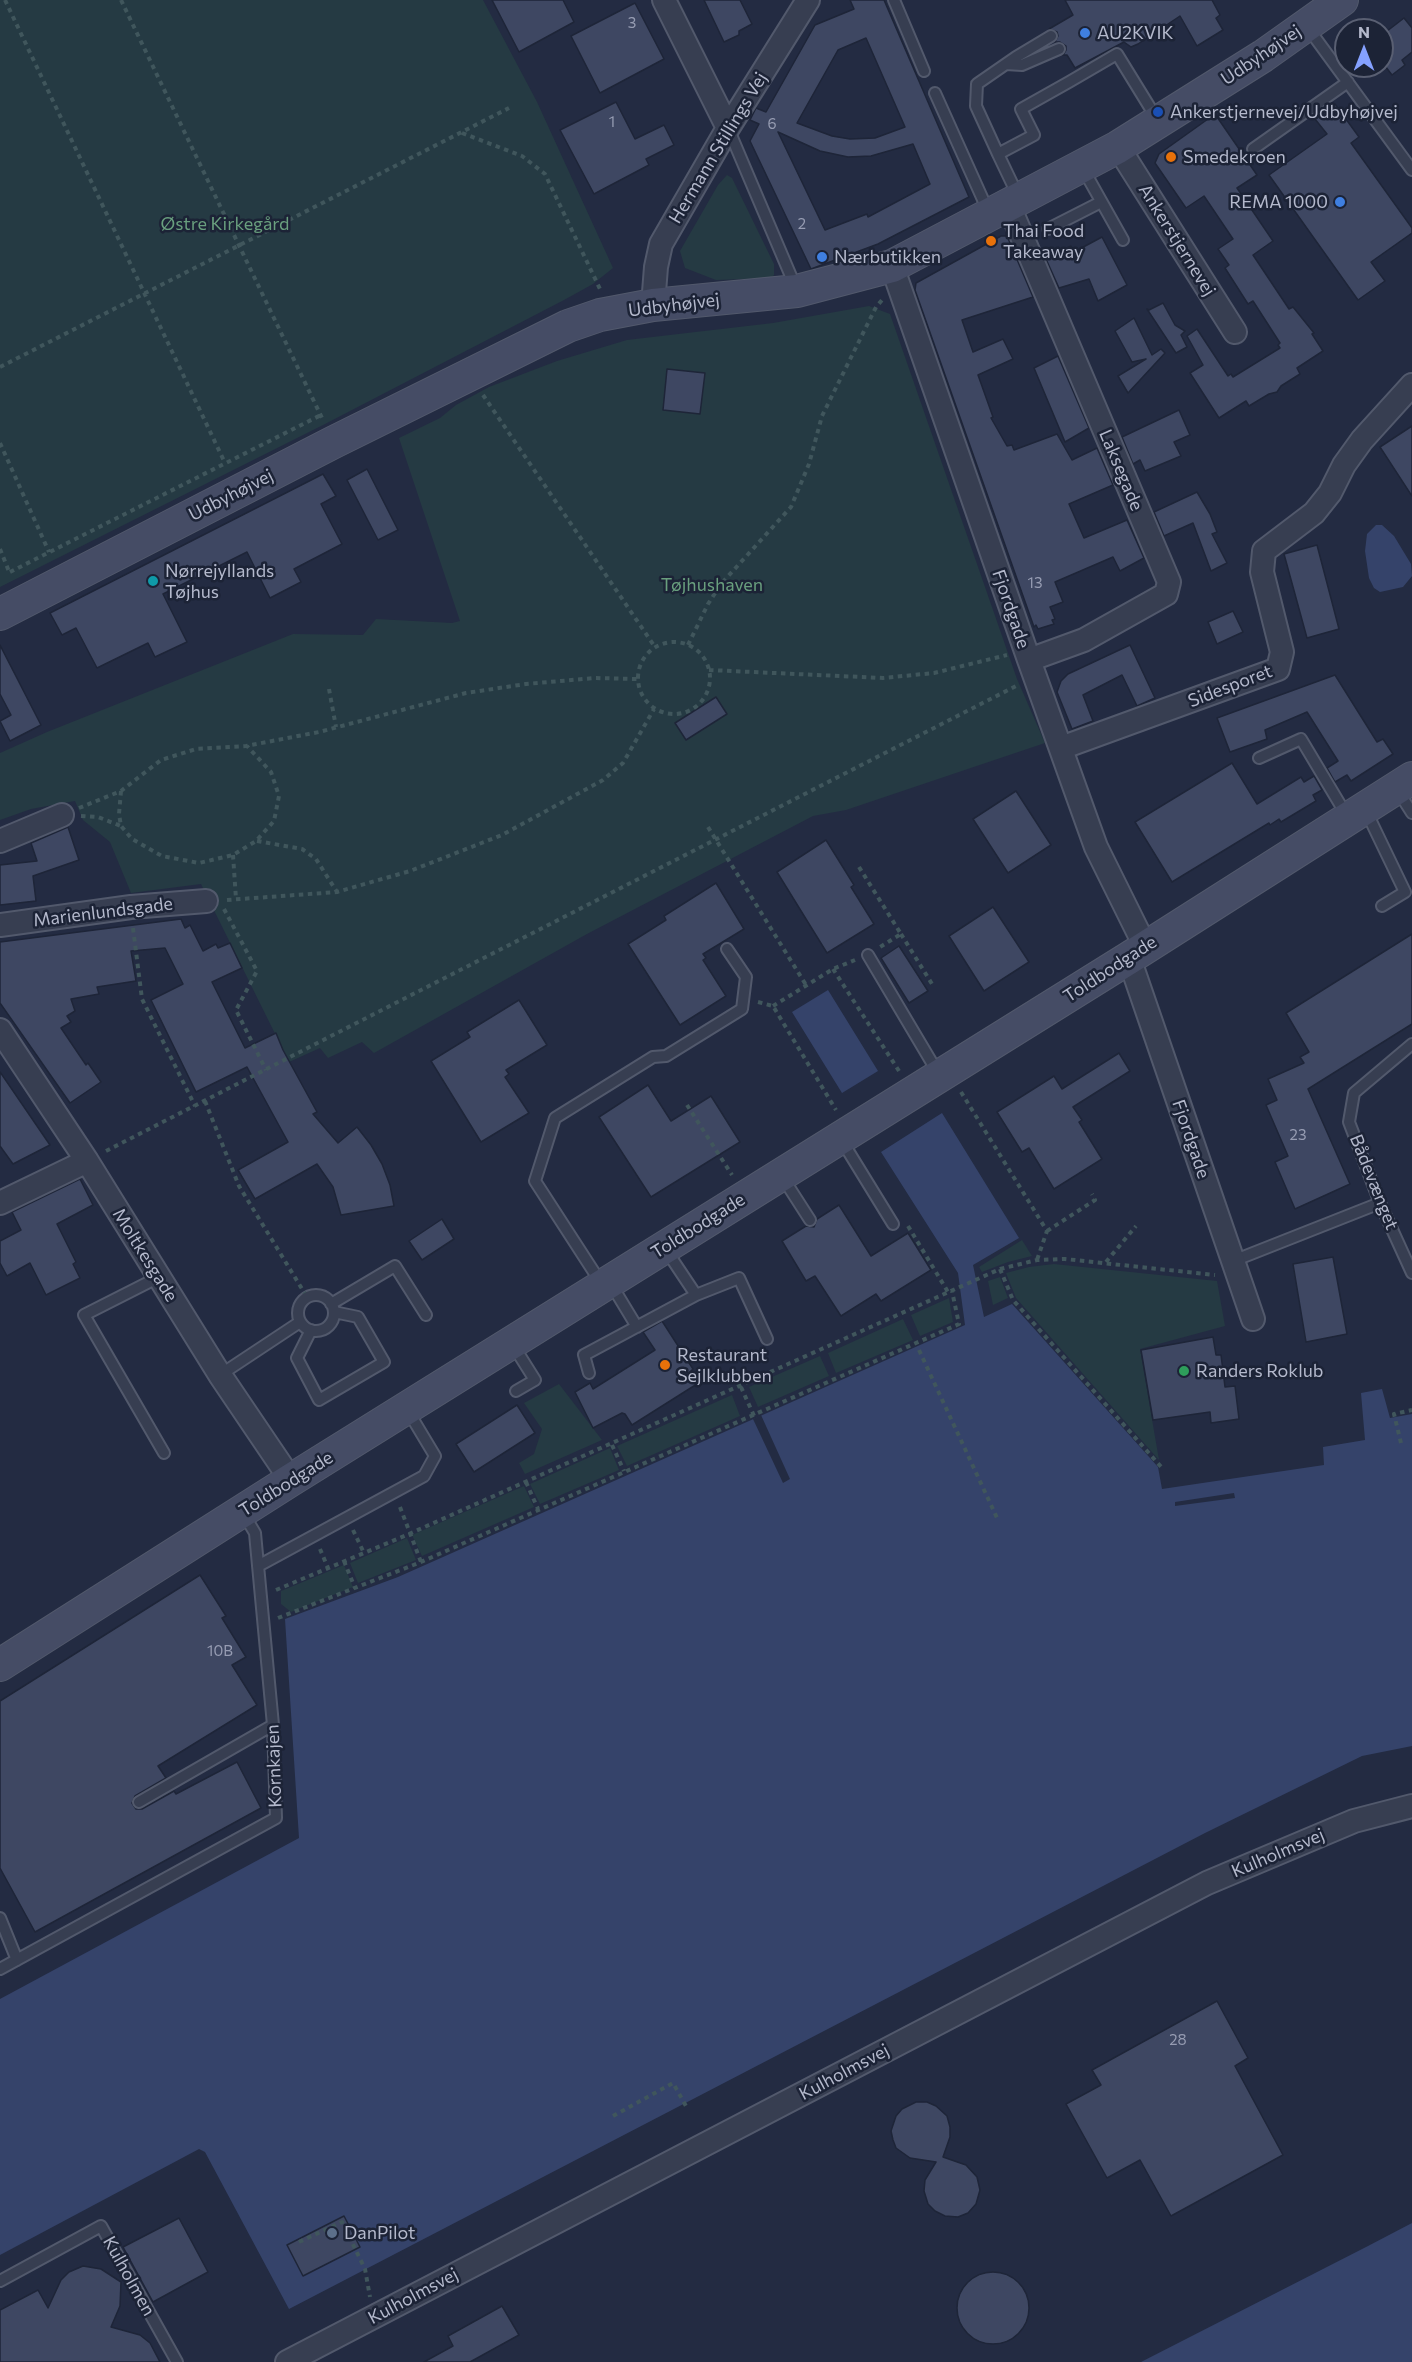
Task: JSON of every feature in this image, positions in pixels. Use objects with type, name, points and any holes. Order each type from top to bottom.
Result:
[{"type":"street","points":[[664,0],[728,128]]},
{"type":"street","name":"Hermann Stillings Vej","points":[[653,305],[656,267],[661,244],[728,128],[808,0]]},
{"type":"street","name":"Udbyhøjvej","points":[[11,608],[327,428],[469,374],[568,326],[600,315],[653,305],[797,291],[896,274],[1006,208],[1118,147],[1263,56],[1342,0]]},
{"type":"street","name":"Ankerstjernevej","points":[[1118,147],[1235,332]]},
{"type":"street","name":"Laksegade","points":[[1006,208],[1168,582],[1166,594],[1095,634],[1027,655]]},
{"type":"street","name":"Fjordgade","points":[[896,274],[1060,748],[1137,952],[1253,1319]]},
{"type":"street","name":"Sidesporet","points":[[1060,748],[1278,669],[1282,660],[1282,651],[1262,572],[1264,551],[1314,513],[1330,493],[1344,465],[1362,440],[1412,385]]},
{"type":"street","name":"Toldbodgade","points":[[0,1665],[291,1480],[913,1093],[1357,813],[1407,793]]},
{"type":"street","points":[[0,842],[62,815]]},
{"type":"street","name":"Marienlundsgade","points":[[0,925],[131,907],[206,901]]},
{"type":"street","name":"Moltkesgade","points":[[0,1030],[87,1161],[220,1375],[291,1480]]},
{"type":"street","points":[[0,1203],[87,1161]]},
{"type":"street","name":"Kulholmsvej","points":[[287,2362],[1207,1883],[1353,1821],[1412,1806]]},
{"type":"lane","points":[[894,0],[924,71]]},
{"type":"lane","points":[[1306,25],[1412,170]]},
{"type":"lane","points":[[1006,208],[998,154],[976,106],[977,84],[1051,36]]},
{"type":"lane","points":[[1006,64],[1022,65],[1059,49]]},
{"type":"lane","points":[[998,154],[1034,135],[1021,109],[1117,54],[1158,122]]},
{"type":"lane","points":[[1253,149],[1348,82]]},
{"type":"lane","points":[[935,93],[1006,208]]},
{"type":"lane","points":[[728,128],[797,291]]},
{"type":"lane","points":[[1082,167],[1123,240]]},
{"type":"lane","points":[[1048,229],[1101,202]]},
{"type":"lane","points":[[1259,758],[1301,739],[1357,813],[1405,892],[1382,906]]},
{"type":"lane","points":[[637,1327],[535,1182],[555,1118],[653,1057],[666,1056],[742,1009],[746,977],[727,949]]},
{"type":"lane","points":[[868,955],[943,1074]]},
{"type":"lane","name":"Bådevænget","points":[[1412,1044],[1354,1093],[1349,1122],[1380,1203],[1412,1273]]},
{"type":"lane","points":[[845,1135],[893,1224]]},
{"type":"lane","points":[[781,1175],[810,1220]]},
{"type":"lane","points":[[1235,1267],[1380,1203]]},
{"type":"lane","points":[[664,1248],[696,1295]]},
{"type":"lane","points":[[332,1308],[395,1266],[426,1314]]},
{"type":"lane","points":[[159,1277],[84,1315],[164,1453]]},
{"type":"lane","points":[[589,1373],[584,1355],[696,1295],[739,1278],[767,1339]]},
{"type":"lane","points":[[311,1330],[300,1322],[299,1305],[307,1297],[318,1294],[332,1308],[358,1317],[384,1362],[319,1400],[297,1358],[311,1330],[327,1326],[331,1322],[332,1308]]},
{"type":"lane","points":[[220,1375],[300,1322]]},
{"type":"lane","points":[[511,1343],[535,1380],[516,1391]]},
{"type":"lane","points":[[258,1566],[424,1476],[435,1456],[407,1408]]},
{"type":"lane","name":"Kornkajen","points":[[0,1969],[276,1818],[273,1725],[255,1533],[242,1511]]},
{"type":"lane","points":[[139,1802],[273,1725]]},
{"type":"lane","points":[[0,1918],[17,1960]]},
{"type":"lane","name":"Kulholmen","points":[[0,2281],[101,2226],[177,2362]]},
{"type":"path","points":[[5,0],[225,463]]},
{"type":"path","points":[[10,572],[225,463],[327,428],[121,0]]},
{"type":"path","points":[[0,367],[509,108]]},
{"type":"path","points":[[462,133],[522,156],[545,174],[600,285],[600,315]]},
{"type":"path","points":[[688,645],[708,604],[721,584],[791,507],[806,472],[822,416],[876,307],[896,274]]},
{"type":"path","points":[[469,374],[655,647]]},
{"type":"path","points":[[0,443],[49,552]]},
{"type":"path","points":[[0,549],[10,572],[11,608]]},
{"type":"path","points":[[677,642],[688,645],[705,660],[710,682],[699,704],[689,711],[678,715],[665,714],[654,709],[642,696],[637,679],[642,661],[655,647],[677,642]]},
{"type":"path","points":[[709,670],[883,678],[934,673],[1027,655]]},
{"type":"path","points":[[62,815],[122,791],[161,760],[196,748],[246,746],[336,727],[466,693],[526,684],[595,678],[637,679]]},
{"type":"path","points":[[87,1161],[1019,685]]},
{"type":"path","points":[[329,689],[336,727]]},
{"type":"path","points":[[266,1070],[236,1010],[257,971],[220,900],[337,892],[410,871],[502,835],[603,780],[623,763],[654,709]]},
{"type":"path","points":[[62,815],[98,817],[121,826],[132,839],[162,856],[199,863],[233,855],[256,841],[274,821],[279,796],[271,772],[246,746]]},
{"type":"path","points":[[121,826],[119,814],[122,791]]},
{"type":"path","points":[[708,827],[806,985]]},
{"type":"path","points":[[256,841],[302,849],[316,859],[337,892]]},
{"type":"path","points":[[233,855],[236,899]]},
{"type":"path","points":[[859,867],[932,984]]},
{"type":"path","points":[[131,907],[142,999],[195,1106]]},
{"type":"path","points":[[773,1006],[833,969],[868,955],[901,934]]},
{"type":"path","points":[[833,969],[913,1093]]},
{"type":"path","points":[[743,998],[773,1006],[845,1135]]},
{"type":"path","points":[[943,1074],[1047,1231]]},
{"type":"path","points":[[205,1101],[239,1186],[307,1297]]},
{"type":"path","points":[[687,1105],[746,1196]]},
{"type":"path","points":[[1037,1260],[1047,1231],[1095,1200],[1092,1194]]},
{"type":"path","points":[[264,1624],[421,1562],[959,1324],[950,1291],[903,1218],[893,1224]]},
{"type":"path","points":[[1106,1263],[1136,1226]]},
{"type":"path","points":[[261,1596],[612,1445],[1000,1269],[1037,1260],[1065,1258],[1218,1275],[1235,1267]]},
{"type":"path","points":[[1000,1269],[1013,1300],[1163,1469]]},
{"type":"path","points":[[919,1350],[998,1520]]},
{"type":"path","points":[[741,1387],[754,1416]]},
{"type":"path","points":[[1401,1443],[1394,1414],[1412,1410]]},
{"type":"path","points":[[612,1445],[624,1471]]},
{"type":"path","points":[[526,1482],[538,1509]]},
{"type":"path","points":[[394,1493],[421,1562]]},
{"type":"path","points":[[347,1519],[364,1553]]},
{"type":"path","points":[[344,1561],[355,1588]]},
{"type":"path","points":[[614,2116],[673,2083],[686,2106]]},
{"type":"path","points":[[299,2242],[342,2222],[365,2269]]},
{"type":"green space","name":"Østre Kirkegård","points":[[0,0],[483,0],[537,102],[613,268],[593,284],[564,300],[325,424],[0,587]]},
{"type":"green space","points":[[727,175],[732,178],[774,264],[774,275],[771,278],[716,280],[685,268],[680,251],[718,185]]},
{"type":"green space","name":"Tøjhushaven","points":[[869,306],[890,314],[1017,679],[1045,743],[846,810],[813,816],[587,934],[374,1053],[362,1042],[328,1058],[320,1048],[289,1062],[201,884],[131,893],[110,842],[83,820],[75,801],[31,809],[0,820],[0,753],[47,732],[293,634],[363,635],[376,619],[452,623],[460,621],[399,438],[440,418],[456,405],[489,387],[557,361],[627,340],[773,323]]},
{"type":"green space","points":[[1022,1240],[1032,1256],[982,1272],[979,1267]]},
{"type":"green space","points":[[1054,1264],[1217,1281],[1225,1326],[1140,1349],[1159,1460],[1016,1298],[1006,1273]]},
{"type":"green space","points":[[1000,1277],[1008,1298],[993,1305],[988,1281]]},
{"type":"green space","points":[[949,1298],[953,1322],[920,1336],[911,1315]]},
{"type":"green space","points":[[903,1319],[913,1340],[836,1373],[828,1353]]},
{"type":"green space","points":[[820,1356],[829,1376],[758,1407],[749,1387]]},
{"type":"green space","points":[[559,1384],[602,1440],[525,1474],[519,1463],[534,1454],[542,1429],[524,1403]]},
{"type":"green space","points":[[732,1395],[740,1416],[627,1466],[617,1446]]},
{"type":"green space","points":[[610,1448],[619,1470],[540,1504],[530,1484]]},
{"type":"green space","points":[[524,1486],[534,1507],[422,1556],[412,1535]]},
{"type":"green space","points":[[407,1538],[416,1560],[358,1583],[350,1563]]},
{"type":"green space","points":[[344,1565],[353,1587],[291,1612],[281,1604],[281,1591]]},
{"type":"water","points":[[1376,525],[1382,525],[1394,536],[1411,564],[1412,576],[1403,587],[1380,592],[1374,588],[1369,578],[1365,551],[1367,534]]},
{"type":"water","points":[[828,990],[878,1071],[842,1093],[792,1012]]},
{"type":"water","points":[[942,1113],[1019,1238],[973,1265],[984,1317],[1012,1304],[1158,1467],[1162,1489],[1324,1465],[1323,1447],[1365,1440],[1361,1393],[1382,1389],[1390,1418],[1412,1414],[1412,1746],[1362,1756],[1205,1833],[289,2309],[205,2152],[199,2149],[0,2255],[0,1999],[299,1838],[285,1619],[398,1577],[965,1325],[958,1273],[881,1152]]},
{"type":"water","points":[[1412,2223],[1412,2362],[1141,2362],[1368,2246]]},
{"type":"pier","points":[[761,1415],[790,1479],[783,1483],[753,1419]]},
{"type":"pier","points":[[1234,1493],[1235,1498],[1175,1506],[1175,1502]]},
{"type":"building","points":[[492,0],[563,0],[574,22],[519,52]]},
{"type":"building","points":[[704,0],[740,0],[752,24],[739,31],[739,35],[724,42]]},
{"type":"building","points":[[850,0],[884,0],[969,197],[878,244],[811,269],[750,141],[759,124],[750,120],[756,108],[766,112],[815,25],[854,9]],"holes":[[[866,38],[905,127],[875,138],[850,139],[832,136],[797,123],[838,50]],[[778,132],[820,151],[848,157],[871,156],[913,144],[930,184],[868,217],[867,214],[825,230]]]},
{"type":"building","points":[[1065,0],[1212,0],[1220,15],[1216,18],[1223,30],[1197,46],[1180,16],[1138,44],[1131,47],[1124,42],[1075,68],[1067,55],[1063,55],[1066,46],[1055,42],[1057,32],[1049,29],[1073,15]]},
{"type":"building","points":[[635,3],[664,59],[600,93],[571,36]]},
{"type":"building","points":[[1404,18],[1412,28],[1412,52],[1402,60],[1405,65],[1394,73],[1394,26]]},
{"type":"building","points":[[616,102],[635,139],[664,125],[674,145],[646,159],[649,165],[594,194],[560,130]]},
{"type":"building","name":"REMA 1000","points":[[1335,104],[1359,137],[1351,143],[1412,228],[1412,233],[1371,262],[1385,281],[1358,300],[1269,175],[1327,134],[1315,119]]},
{"type":"building","points":[[1215,114],[1257,175],[1237,188],[1273,241],[1253,255],[1289,309],[1293,307],[1314,333],[1312,334],[1323,351],[1297,368],[1300,374],[1281,386],[1277,392],[1249,406],[1246,401],[1219,418],[1190,373],[1203,365],[1187,336],[1197,329],[1228,376],[1231,374],[1233,377],[1280,348],[1278,345],[1280,343],[1253,301],[1248,304],[1225,268],[1229,265],[1218,249],[1233,239],[1204,196],[1186,208],[1155,163],[1159,154]]},
{"type":"building","points":[[1001,236],[1007,236],[1033,297],[962,320],[973,352],[1003,339],[1013,359],[978,375],[993,417],[991,418],[1007,446],[1012,445],[1014,450],[1057,434],[1072,460],[1097,448],[1113,485],[1069,504],[1084,538],[1127,520],[1144,558],[1120,571],[1113,557],[1055,582],[1063,602],[1050,607],[1055,619],[1052,620],[1054,624],[1038,629],[1036,625],[1034,627],[915,290],[916,283]]},
{"type":"building","points":[[1102,237],[1127,285],[1098,301],[1089,279],[1059,288],[1046,259],[1071,246],[1074,252]]},
{"type":"building","points":[[1163,303],[1175,325],[1185,331],[1181,335],[1187,347],[1176,353],[1147,309]]},
{"type":"building","points":[[1134,318],[1152,355],[1161,349],[1165,353],[1128,393],[1118,376],[1146,359],[1132,362],[1115,331]]},
{"type":"building","points":[[1058,356],[1089,428],[1065,442],[1034,368]]},
{"type":"building","points":[[667,369],[705,373],[700,414],[663,410]]},
{"type":"building","points":[[1179,410],[1190,435],[1174,442],[1181,456],[1145,471],[1140,460],[1133,464],[1122,437]]},
{"type":"building","points":[[1412,426],[1412,496],[1380,447]]},
{"type":"building","points":[[367,469],[398,530],[378,540],[347,480]]},
{"type":"building","points":[[323,474],[336,496],[321,504],[342,544],[294,569],[301,582],[270,598],[247,552],[163,594],[187,642],[155,657],[148,643],[97,668],[76,628],[62,635],[50,613]]},
{"type":"building","points":[[1197,492],[1210,514],[1217,532],[1212,534],[1227,563],[1211,571],[1193,523],[1164,536],[1154,512]]},
{"type":"building","points":[[1317,545],[1339,629],[1307,638],[1284,554]]},
{"type":"building","points":[[1233,611],[1243,632],[1217,644],[1208,622]]},
{"type":"building","points":[[0,645],[41,725],[10,741],[0,721],[11,715],[0,694]]},
{"type":"building","points":[[1130,645],[1155,698],[1137,706],[1122,675],[1083,695],[1093,721],[1072,729],[1057,692],[1061,681],[1068,674]]},
{"type":"building","points":[[1335,675],[1377,742],[1383,739],[1393,754],[1351,781],[1347,775],[1335,782],[1327,768],[1338,761],[1307,712],[1265,730],[1267,739],[1230,752],[1217,718]]},
{"type":"building","points":[[716,697],[727,714],[686,740],[675,723]]},
{"type":"building","points":[[1232,763],[1257,804],[1301,777],[1304,782],[1314,776],[1322,790],[1313,795],[1316,801],[1281,822],[1279,819],[1270,825],[1269,823],[1172,882],[1135,822]]},
{"type":"building","points":[[1016,791],[1051,845],[1008,873],[973,819]]},
{"type":"building","points":[[68,827],[79,860],[33,876],[36,901],[0,905],[0,865],[37,861],[31,843]]},
{"type":"building","points":[[826,840],[854,885],[851,887],[874,924],[827,953],[777,872]]},
{"type":"building","points":[[716,883],[744,929],[703,954],[706,958],[703,960],[726,996],[680,1025],[628,944],[666,920],[664,916]]},
{"type":"building","points":[[993,907],[1029,962],[984,991],[949,936]]},
{"type":"building","points":[[181,919],[185,928],[190,925],[203,951],[216,944],[218,948],[230,943],[242,968],[212,982],[245,1048],[276,1033],[317,1112],[313,1114],[338,1143],[357,1127],[371,1145],[390,1185],[394,1206],[341,1215],[333,1187],[317,1164],[255,1199],[238,1170],[288,1142],[247,1067],[196,1092],[151,1000],[183,984],[165,948],[131,951],[136,981],[97,987],[99,994],[71,999],[75,1011],[67,1016],[71,1022],[61,1028],[86,1065],[88,1063],[101,1082],[70,1103],[0,1003],[0,942]]},
{"type":"building","points":[[1412,934],[1412,1024],[1308,1089],[1350,1184],[1295,1209],[1275,1162],[1288,1156],[1266,1105],[1277,1100],[1268,1079],[1304,1063],[1300,1057],[1309,1052],[1286,1013]]},
{"type":"building","points":[[899,946],[928,991],[909,1003],[881,958]]},
{"type":"building","points":[[519,1000],[547,1045],[506,1070],[509,1074],[505,1077],[529,1113],[481,1142],[431,1061],[470,1037],[467,1032]]},
{"type":"building","points":[[1119,1053],[1130,1071],[1073,1107],[1082,1120],[1079,1122],[1102,1159],[1054,1189],[1029,1148],[1022,1152],[997,1112],[1054,1076],[1062,1089]]},
{"type":"building","points":[[0,1072],[50,1145],[13,1164],[0,1146]]},
{"type":"building","points":[[648,1085],[671,1121],[711,1096],[740,1142],[651,1197],[599,1117]]},
{"type":"building","points":[[80,1179],[93,1205],[57,1224],[76,1262],[73,1264],[80,1278],[46,1295],[30,1263],[7,1276],[0,1263],[0,1241],[21,1230],[12,1212]]},
{"type":"building","points":[[839,1205],[871,1256],[908,1233],[931,1270],[881,1301],[876,1294],[841,1316],[815,1276],[806,1281],[782,1241],[806,1226],[814,1227],[817,1219]]},
{"type":"building","points":[[442,1219],[454,1239],[422,1260],[409,1241]]},
{"type":"building","points":[[1333,1257],[1347,1334],[1306,1342],[1293,1264]]},
{"type":"building","points":[[662,1321],[693,1369],[690,1372],[697,1384],[632,1425],[622,1413],[593,1428],[575,1392],[590,1383],[593,1389],[655,1350],[643,1332]]},
{"type":"building","name":"Randers Roklub","points":[[1213,1337],[1216,1355],[1221,1355],[1225,1387],[1235,1386],[1239,1419],[1211,1423],[1210,1412],[1153,1420],[1141,1350]]},
{"type":"building","points":[[517,1405],[535,1433],[474,1472],[456,1444]]},
{"type":"building","points":[[200,1575],[226,1616],[222,1618],[246,1657],[232,1665],[257,1705],[158,1766],[166,1778],[135,1796],[132,1803],[136,1809],[142,1809],[174,1791],[176,1794],[237,1762],[261,1808],[35,1932],[0,1868],[0,1701]]},
{"type":"building","points":[[1217,2001],[1248,2058],[1235,2066],[1283,2155],[1171,2216],[1140,2160],[1107,2178],[1066,2104],[1101,2085],[1092,2070]]},
{"type":"building","points":[[916,2102],[927,2102],[936,2106],[947,2116],[950,2137],[943,2157],[966,2165],[977,2177],[980,2190],[976,2204],[968,2213],[958,2217],[945,2216],[935,2211],[928,2204],[924,2191],[925,2180],[936,2162],[910,2158],[896,2148],[891,2131],[896,2116],[902,2109]]},
{"type":"building","name":"DanPilot","points":[[344,2216],[360,2247],[303,2276],[287,2245]]},
{"type":"building","points":[[179,2218],[208,2272],[153,2302],[123,2247]]},
{"type":"building","points":[[83,2266],[101,2269],[121,2282],[120,2306],[111,2327],[140,2335],[150,2343],[160,2362],[0,2362],[0,2310],[38,2290],[48,2308],[61,2280],[69,2272]]},
{"type":"building","points":[[993,2272],[1013,2278],[1023,2288],[1029,2308],[1023,2328],[1013,2338],[993,2344],[973,2338],[963,2328],[957,2308],[963,2288],[973,2278]]},
{"type":"building","points":[[502,2306],[519,2335],[470,2362],[424,2362],[453,2346],[448,2336]]},
{"type":"place","name":"AU2KVIK","points":[[1085,33]]},
{"type":"place","name":"Ankerstjernevej/Udbyhøjvej","points":[[1158,112]]},
{"type":"place","name":"Smedekroen","points":[[1171,157]]},
{"type":"place","name":"REMA 1000","points":[[1340,202]]},
{"type":"place","name":"Thai Food Takeaway","points":[[991,241]]},
{"type":"place","name":"Nærbutikken","points":[[822,257]]},
{"type":"place","name":"Nørrejyllands Tøjhus","points":[[153,581]]},
{"type":"place","name":"Restaurant Sejlklubben","points":[[665,1365]]},
{"type":"place","name":"Randers Roklub","points":[[1184,1371]]},
{"type":"place","name":"DanPilot","points":[[332,2233]]}]
